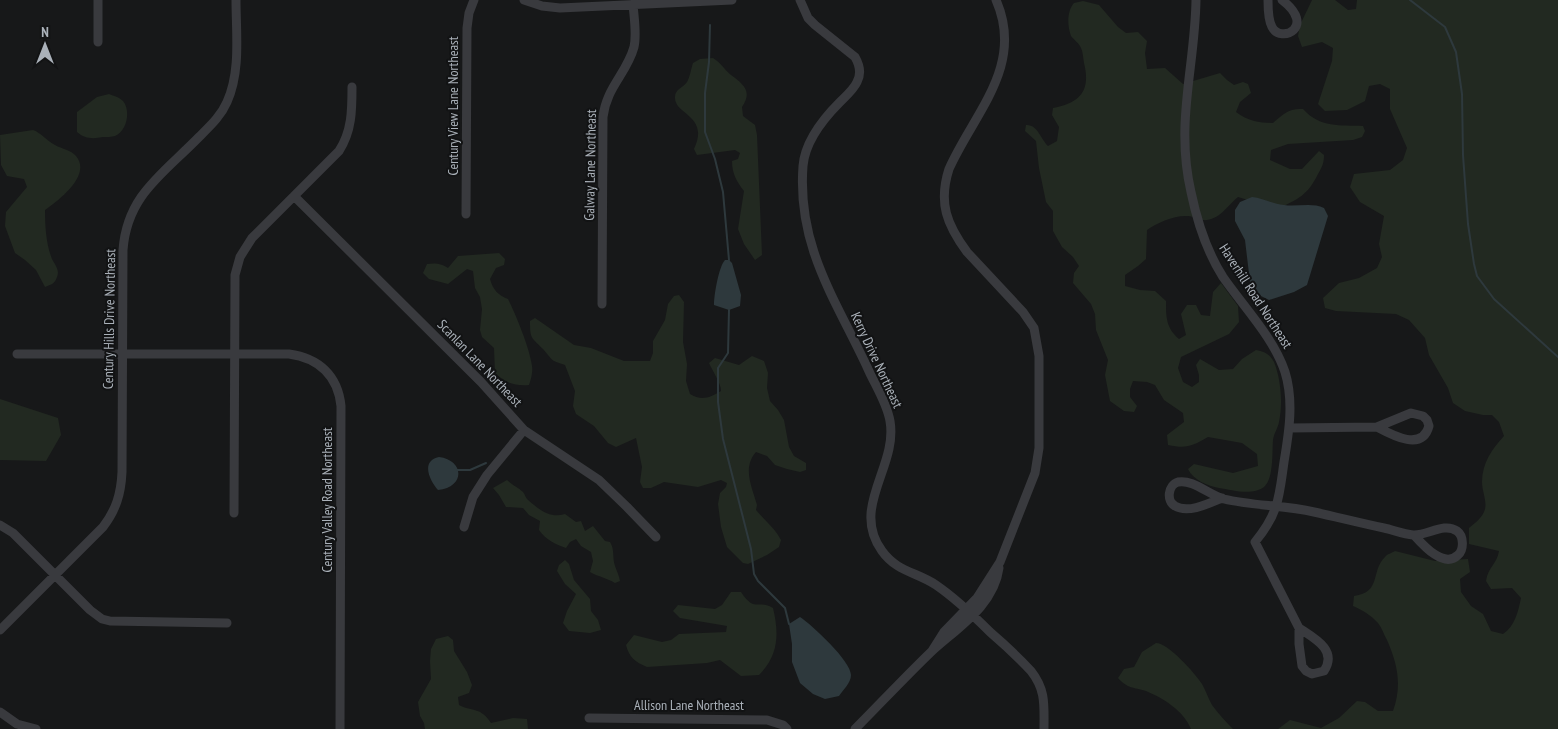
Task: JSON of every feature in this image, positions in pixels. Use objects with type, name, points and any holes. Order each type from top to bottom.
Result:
[{"type":"street","points":[[98,0],[98,42]]},
{"type":"street","name":"Century Hills Drive Northeast","points":[[0,630],[103,527],[118,500],[122,472],[123,250],[127,224],[143,193],[213,123],[227,103],[235,74],[236,0]]},
{"type":"street","name":"Century View Lane Northeast","points":[[466,214],[467,28],[474,0]]},
{"type":"street","points":[[524,0],[554,8],[732,0]]},
{"type":"street","name":"Kerry Drive Northeast","points":[[800,0],[808,18],[855,57],[859,64],[860,73],[857,82],[816,130],[808,147],[803,165],[805,221],[812,248],[820,271],[890,420],[891,439],[885,464],[871,504],[873,532],[882,552],[894,564],[904,571],[936,585],[969,612],[1025,664],[1038,680],[1043,692],[1044,729]]},
{"type":"street","points":[[855,729],[932,651],[944,632],[969,612],[1000,562],[1037,466],[1040,448],[1038,348],[1034,328],[1026,316],[967,252],[949,223],[944,201],[949,169],[990,97],[999,73],[1003,55],[1004,31],[996,0]]},
{"type":"street","name":"Haverhill Road Northeast","points":[[1196,0],[1184,125],[1186,161],[1191,193],[1197,217],[1212,258],[1267,338],[1280,360],[1289,386],[1290,428],[1277,506],[1268,525],[1255,542],[1299,628]]},
{"type":"street","points":[[1268,0],[1272,28],[1276,32],[1286,34],[1294,30],[1297,19],[1295,12],[1282,0]]},
{"type":"street","name":"Galway Lane Northeast","points":[[602,304],[603,112],[607,98],[634,47],[633,4]]},
{"type":"street","points":[[234,513],[234,354],[236,275],[240,257],[252,238],[338,151],[345,141],[351,122],[352,87]]},
{"type":"street","name":"Scanlan Lane Northeast","points":[[294,196],[482,382],[524,430],[599,480],[656,537]]},
{"type":"street","name":"Century Valley Road Northeast","points":[[17,354],[289,354],[309,358],[329,374],[338,391],[340,406],[340,729]]},
{"type":"street","points":[[1290,428],[1377,427],[1411,413],[1423,416],[1429,426],[1424,437],[1419,440],[1393,435],[1377,427]]},
{"type":"street","points":[[464,527],[473,497],[486,475],[524,430]]},
{"type":"street","points":[[1222,498],[1197,507],[1181,508],[1175,507],[1170,502],[1169,491],[1175,483],[1186,482],[1222,498],[1311,511],[1414,535],[1444,528],[1457,531],[1461,535],[1460,554],[1455,558],[1443,558],[1435,555],[1414,535]]},
{"type":"street","points":[[0,525],[13,533],[90,610],[102,619],[110,621],[227,623]]},
{"type":"street","points":[[1299,628],[1320,641],[1324,647],[1328,661],[1324,671],[1312,674],[1302,666],[1299,628]]},
{"type":"street","points":[[0,712],[17,724],[36,729]]},
{"type":"street","name":"Allison Lane Northeast","points":[[589,718],[767,720],[783,725],[787,729]]},
{"type":"shaded area","points":[[1312,0],[1335,0],[1348,10],[1356,9],[1357,0],[1558,0],[1558,729],[1278,729],[1290,720],[1321,728],[1339,718],[1357,701],[1365,702],[1378,711],[1393,711],[1396,702],[1398,676],[1391,649],[1378,623],[1366,613],[1353,606],[1354,596],[1369,590],[1381,563],[1388,554],[1395,551],[1435,561],[1468,559],[1470,572],[1460,579],[1461,592],[1471,606],[1483,614],[1491,631],[1503,634],[1507,631],[1515,618],[1521,598],[1512,588],[1491,589],[1486,581],[1499,551],[1469,544],[1469,528],[1481,517],[1485,509],[1482,475],[1492,451],[1504,436],[1499,422],[1492,415],[1465,411],[1453,403],[1448,388],[1429,355],[1425,338],[1409,320],[1396,314],[1336,311],[1325,308],[1323,298],[1339,283],[1359,278],[1377,268],[1382,257],[1379,244],[1384,216],[1360,202],[1350,187],[1354,174],[1390,170],[1403,160],[1407,148],[1390,109],[1390,89],[1380,84],[1369,86],[1365,101],[1347,110],[1325,111],[1318,104],[1332,61],[1333,48],[1322,42],[1302,47],[1298,36],[1300,25]]},
{"type":"shaded area","points":[[1083,1],[1099,5],[1118,27],[1126,33],[1138,32],[1147,41],[1145,53],[1147,69],[1165,68],[1183,84],[1220,73],[1234,85],[1243,82],[1248,84],[1251,93],[1240,102],[1236,112],[1245,118],[1258,122],[1273,123],[1283,114],[1303,109],[1316,120],[1338,125],[1363,126],[1365,131],[1362,137],[1353,140],[1288,144],[1271,150],[1270,160],[1290,169],[1302,169],[1319,151],[1324,155],[1319,172],[1302,196],[1278,209],[1238,197],[1212,219],[1205,220],[1183,216],[1161,222],[1147,230],[1146,259],[1125,275],[1125,286],[1155,291],[1166,301],[1169,326],[1179,339],[1186,335],[1181,314],[1187,305],[1196,305],[1201,315],[1210,316],[1213,292],[1221,283],[1238,306],[1239,322],[1229,334],[1181,357],[1178,368],[1183,382],[1192,387],[1199,382],[1196,365],[1200,359],[1219,370],[1233,369],[1242,359],[1256,350],[1266,353],[1274,362],[1280,384],[1280,415],[1273,440],[1272,465],[1269,478],[1264,487],[1259,490],[1242,492],[1219,488],[1206,484],[1190,473],[1188,469],[1194,464],[1233,473],[1258,466],[1257,454],[1242,443],[1208,437],[1189,446],[1168,445],[1167,435],[1184,422],[1183,413],[1164,400],[1155,385],[1147,382],[1133,381],[1130,397],[1137,406],[1134,412],[1124,411],[1110,401],[1105,375],[1108,360],[1096,330],[1095,314],[1091,304],[1073,283],[1074,273],[1079,266],[1073,257],[1062,247],[1053,231],[1053,211],[1046,202],[1036,141],[1025,131],[1026,125],[1030,125],[1038,132],[1048,146],[1057,141],[1059,127],[1052,115],[1053,108],[1077,99],[1084,88],[1086,73],[1082,51],[1071,36],[1068,23],[1069,14],[1074,3]]},
{"type":"shaded area","points":[[713,58],[745,88],[747,97],[742,107],[743,116],[755,125],[762,255],[755,260],[744,244],[738,229],[744,191],[735,177],[732,161],[738,159],[740,153],[735,150],[697,155],[694,149],[698,138],[698,129],[695,122],[676,103],[675,94],[687,82],[693,63],[700,59]]},
{"type":"shaded area","points":[[109,94],[120,98],[127,110],[125,125],[122,130],[115,136],[96,138],[89,138],[77,132],[77,112],[97,97]]},
{"type":"shaded area","points":[[33,130],[52,143],[74,154],[80,163],[80,171],[72,186],[45,210],[48,247],[58,272],[55,281],[45,287],[36,270],[15,253],[5,226],[6,212],[27,187],[24,179],[7,176],[1,165],[0,135]]},
{"type":"shaded area","points":[[1252,197],[1280,204],[1319,206],[1324,208],[1328,216],[1307,285],[1294,292],[1269,300],[1261,296],[1250,282],[1245,240],[1235,221],[1235,210],[1240,202]]},
{"type":"shaded area","points":[[499,253],[505,259],[504,265],[496,268],[490,279],[496,292],[508,299],[529,351],[532,373],[529,385],[510,383],[495,373],[494,348],[482,337],[480,330],[482,309],[480,297],[475,288],[473,271],[467,269],[448,284],[429,279],[423,273],[427,264],[438,264],[448,268],[458,256]]},
{"type":"shaded area","points":[[725,260],[729,260],[732,263],[741,295],[740,306],[729,310],[714,305],[719,274]]},
{"type":"shaded area","points":[[679,295],[684,302],[683,342],[687,364],[686,381],[690,394],[706,398],[721,391],[709,363],[715,358],[739,365],[752,356],[764,361],[768,373],[767,388],[770,401],[784,420],[789,447],[794,456],[806,463],[806,470],[800,472],[775,465],[767,456],[756,452],[752,458],[749,478],[757,505],[756,510],[773,528],[781,540],[779,547],[748,564],[743,563],[727,547],[721,527],[718,504],[720,493],[727,483],[721,480],[698,487],[664,482],[651,488],[643,488],[640,482],[642,467],[636,438],[616,447],[608,443],[594,426],[576,414],[573,406],[575,391],[565,365],[552,359],[531,335],[530,321],[535,318],[574,345],[591,348],[624,361],[650,361],[653,353],[653,341],[665,320],[668,304],[674,296]]},
{"type":"shaded area","points":[[0,399],[58,418],[61,435],[46,461],[0,460]]},
{"type":"shaded area","points":[[439,457],[453,463],[457,468],[458,474],[453,484],[438,490],[432,482],[428,467],[433,459]]},
{"type":"shaded area","points":[[507,480],[523,492],[531,503],[544,512],[554,515],[565,514],[576,522],[581,521],[585,531],[593,526],[605,541],[610,542],[612,545],[614,563],[620,581],[615,583],[590,572],[593,561],[591,552],[581,546],[576,539],[570,542],[566,548],[558,545],[539,530],[540,521],[529,515],[523,508],[506,507],[493,488]]},
{"type":"shaded area","points":[[565,560],[569,564],[574,580],[590,599],[591,611],[598,620],[601,630],[590,633],[569,631],[563,623],[576,594],[565,584],[557,571],[559,565]]},
{"type":"shaded area","points":[[731,592],[741,592],[753,604],[773,608],[776,643],[770,660],[759,675],[741,676],[720,660],[707,663],[647,667],[636,661],[629,653],[626,645],[634,635],[662,642],[671,640],[679,634],[726,632],[727,626],[680,618],[673,611],[678,605],[715,609],[722,605]]},
{"type":"shaded area","points":[[800,617],[830,644],[845,661],[849,669],[850,681],[839,696],[825,699],[813,694],[800,683],[792,662],[789,624]]},
{"type":"shaded area","points":[[448,636],[453,640],[454,651],[467,672],[472,685],[469,693],[458,697],[459,705],[484,714],[491,723],[513,718],[527,719],[528,729],[425,729],[420,716],[418,702],[431,679],[431,649],[436,639]]},
{"type":"shaded area","points":[[1156,643],[1161,644],[1174,653],[1188,666],[1202,684],[1212,705],[1233,729],[1191,729],[1183,716],[1166,701],[1146,691],[1128,686],[1118,678],[1124,669],[1134,667],[1142,652]]},
{"type":"waterway","points":[[1410,0],[1445,27],[1456,52],[1462,94],[1463,155],[1468,224],[1477,276],[1494,299],[1558,357]]},
{"type":"waterway","points":[[710,25],[709,62],[705,93],[705,132],[715,159],[723,192],[729,260]]},
{"type":"waterway","points":[[729,310],[728,353],[718,368],[718,402],[723,439],[751,549],[754,574],[758,581],[785,608],[789,624]]},
{"type":"waterway","points":[[457,470],[470,470],[486,463]]}]
